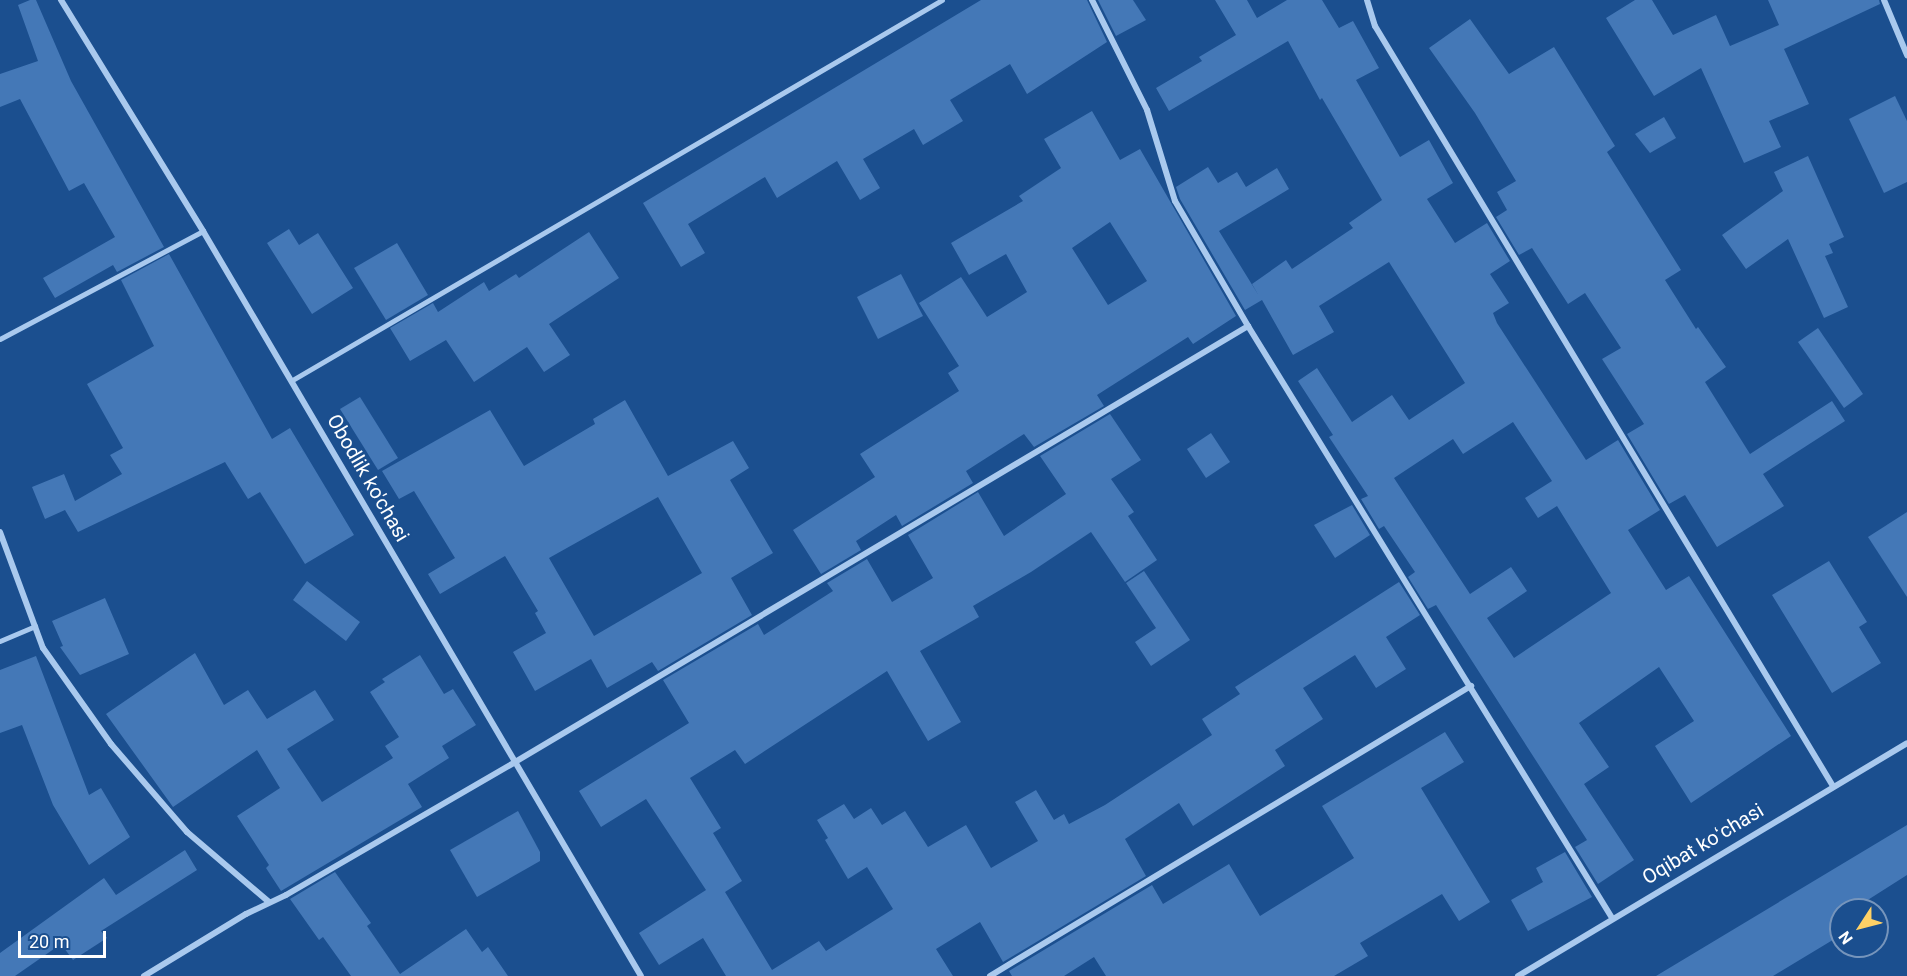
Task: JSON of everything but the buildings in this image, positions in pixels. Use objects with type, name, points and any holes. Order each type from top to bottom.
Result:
[{"type":"street","name":"Obodlik ko'chasi","points":[[62,0],[203,231],[641,976]]},
{"type":"street","points":[[1092,0],[1147,111],[1175,201],[1248,326],[1612,918]]},
{"type":"street","points":[[1367,0],[1375,26],[1833,786]]},
{"type":"street","points":[[1884,0],[1907,55]]},
{"type":"street","points":[[144,976],[514,762],[1248,326]]},
{"type":"street","points":[[0,532],[43,648],[111,744],[187,832],[269,902]]},
{"type":"street","points":[[990,976],[1471,686]]},
{"type":"street","name":"Oqibat koʻchasi","points":[[1518,976],[1907,743]]},
{"type":"lane","points":[[291,381],[942,0]]},
{"type":"lane","points":[[0,339],[203,231]]},
{"type":"lane","points":[[0,641],[35,627]]}]
